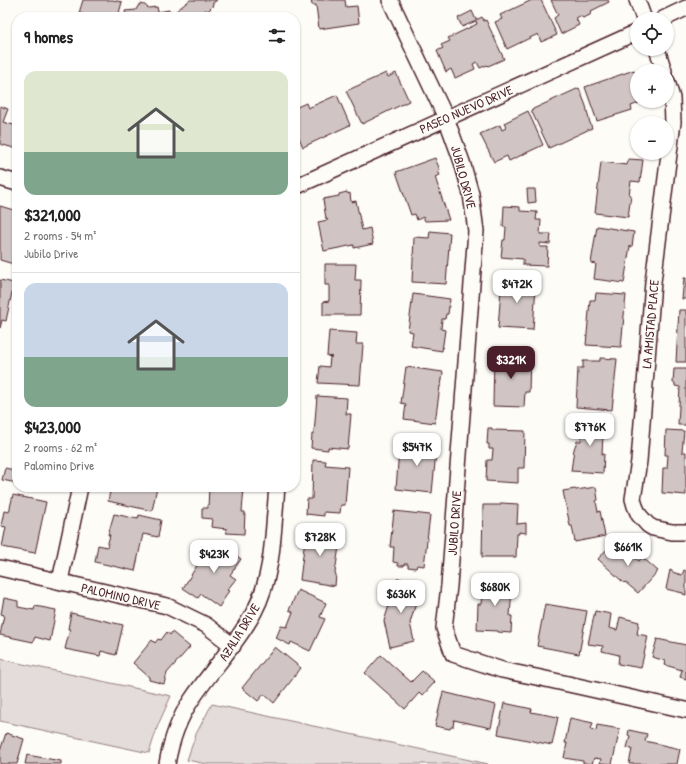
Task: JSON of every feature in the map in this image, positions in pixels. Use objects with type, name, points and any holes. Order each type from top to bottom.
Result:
[{"type":"street","name":"JUBILO DRIVE","points":[[390,0],[446,118],[470,187],[476,231],[449,586],[444,628],[453,654],[502,670],[686,710]]},
{"type":"street","points":[[637,0],[641,12]]},
{"type":"street","points":[[674,14],[686,8]]},
{"type":"street","name":"PASEO NUEVO DRIVE","points":[[300,185],[630,35]]},
{"type":"street","name":"LA AMISTAD PLACE","points":[[672,108],[673,122],[654,282],[639,461],[633,499],[639,515],[648,525],[660,530],[686,532]]},
{"type":"street","points":[[0,178],[12,182]]},
{"type":"street","points":[[60,582],[79,492]]},
{"type":"street","name":"AZALIA DRIVE","points":[[167,764],[178,723],[192,699],[233,646],[255,612],[265,584],[271,552],[277,492]]},
{"type":"street","name":"PALOMINO DRIVE","points":[[0,568],[167,606],[206,625],[233,646]]},
{"type":"shaded area","points":[[0,659],[171,696],[158,725],[149,753],[0,721]]},
{"type":"shaded area","points":[[212,704],[488,764],[207,764],[187,760],[196,734]]},
{"type":"building","points":[[83,0],[113,0],[122,2],[119,12],[79,12]]},
{"type":"building","points":[[190,0],[217,0],[208,11],[176,11]]},
{"type":"building","points":[[311,0],[345,0],[346,7],[357,6],[359,23],[319,29],[316,5],[312,5]]},
{"type":"building","points":[[532,0],[541,0],[557,35],[541,42],[538,34],[507,49],[495,22],[502,19],[500,15]]},
{"type":"building","points":[[551,0],[608,0],[609,2],[591,11],[590,15],[583,18],[580,16],[576,18],[579,25],[561,34],[554,18],[558,15]]},
{"type":"building","points":[[141,4],[148,8],[157,7],[158,12],[125,12],[136,10]]},
{"type":"building","points":[[169,10],[169,12],[158,12]]},
{"type":"building","points":[[472,11],[476,20],[482,17],[484,21],[486,20],[504,59],[480,68],[477,62],[473,64],[475,69],[455,78],[451,69],[446,72],[437,51],[443,48],[441,45],[450,41],[448,38],[477,24],[476,21],[462,27],[458,18]]},
{"type":"building","points":[[630,71],[630,108],[632,110],[597,121],[585,87]]},
{"type":"building","points":[[386,73],[388,77],[396,73],[409,101],[362,124],[346,91]]},
{"type":"building","points":[[579,88],[592,128],[549,148],[531,110]]},
{"type":"building","points":[[337,95],[350,125],[303,147],[300,140],[300,106],[306,103],[308,108]]},
{"type":"building","points":[[0,106],[8,109],[3,122],[12,125],[12,148],[0,144]]},
{"type":"building","points":[[528,111],[543,145],[509,161],[507,156],[494,162],[480,134],[500,125],[502,130],[506,128],[504,123]]},
{"type":"building","points":[[435,158],[440,170],[438,171],[440,175],[435,177],[449,220],[425,221],[423,217],[417,220],[415,214],[411,215],[396,172]]},
{"type":"building","points":[[628,159],[643,160],[640,182],[631,181],[628,217],[595,213],[601,162],[627,165]]},
{"type":"building","points":[[527,189],[535,189],[536,202],[528,203]]},
{"type":"building","points":[[347,192],[348,194],[350,193],[351,202],[356,201],[362,230],[370,228],[373,244],[354,248],[354,245],[324,251],[318,222],[328,220],[326,219],[323,199],[339,196],[339,194]]},
{"type":"building","points":[[0,206],[12,210],[12,264],[0,260]]},
{"type":"building","points":[[504,206],[520,207],[520,211],[537,212],[536,220],[541,220],[540,234],[551,234],[550,244],[540,243],[540,247],[548,247],[547,266],[523,265],[523,259],[501,257],[506,227],[503,227]]},
{"type":"building","points":[[597,226],[634,232],[632,247],[630,246],[624,283],[594,279],[596,264],[591,263]]},
{"type":"building","points":[[430,231],[450,233],[446,284],[412,282],[414,237],[429,238]]},
{"type":"building","points":[[325,264],[356,264],[355,280],[361,280],[360,315],[323,315],[323,302],[329,301],[329,285],[325,285]]},
{"type":"building","points":[[502,276],[522,277],[521,284],[523,284],[523,279],[534,280],[534,285],[536,285],[533,330],[498,328]]},
{"type":"building","points":[[684,278],[686,278],[686,299],[682,299]]},
{"type":"building","points":[[0,280],[12,283],[12,292],[6,321],[2,320],[0,328]]},
{"type":"building","points":[[596,293],[626,295],[621,347],[586,345],[590,300],[595,300]]},
{"type":"building","points":[[413,294],[450,299],[448,314],[446,314],[445,319],[442,319],[441,329],[445,330],[442,351],[411,346],[413,332],[408,331]]},
{"type":"building","points":[[679,310],[686,310],[686,362],[676,362]]},
{"type":"building","points":[[329,331],[357,333],[356,344],[363,344],[360,385],[318,383],[320,366],[329,367],[330,357],[332,357],[327,356]]},
{"type":"building","points":[[494,354],[530,355],[529,392],[525,392],[524,407],[493,406]]},
{"type":"building","points":[[600,358],[617,359],[612,410],[576,407],[578,368],[583,368],[583,361],[600,361]]},
{"type":"building","points":[[406,367],[443,372],[435,423],[404,419],[406,404],[401,403]]},
{"type":"building","points":[[674,369],[686,369],[686,425],[678,425],[680,387],[675,386],[675,383],[673,383]]},
{"type":"building","points":[[317,396],[347,398],[346,414],[351,414],[348,449],[328,447],[328,450],[311,448],[312,434],[314,434]]},
{"type":"building","points":[[582,418],[606,420],[605,435],[603,435],[603,473],[571,471],[574,449],[577,441],[581,441]]},
{"type":"building","points":[[488,428],[492,428],[492,430],[525,431],[524,468],[518,468],[518,483],[486,481],[487,460],[492,460],[493,449],[489,449],[489,444],[487,444]]},
{"type":"building","points":[[666,430],[684,431],[682,452],[686,452],[686,495],[662,493],[663,468],[667,468],[668,455],[665,455]]},
{"type":"building","points":[[421,440],[437,442],[432,493],[396,489],[399,450],[403,451],[404,442],[421,444]]},
{"type":"building","points":[[313,460],[326,461],[325,465],[348,467],[345,505],[341,505],[340,513],[324,512],[324,516],[306,514],[307,499],[312,499]]},
{"type":"building","points":[[5,468],[12,470],[12,482],[2,480]]},
{"type":"building","points":[[596,487],[598,512],[600,511],[605,536],[575,542],[572,526],[570,526],[563,491]]},
{"type":"building","points":[[110,492],[156,492],[152,511],[108,501]]},
{"type":"building","points":[[209,492],[244,492],[242,512],[245,512],[244,534],[226,533],[227,529],[211,527],[212,519],[202,518],[202,508],[208,508]]},
{"type":"building","points":[[13,495],[46,502],[35,553],[2,547],[6,527],[1,526],[4,511],[9,512]]},
{"type":"building","points":[[501,503],[518,504],[517,524],[526,523],[526,533],[519,532],[519,534],[517,534],[516,557],[482,557],[483,505],[501,505]]},
{"type":"building","points":[[394,511],[430,515],[424,566],[417,565],[416,568],[408,567],[408,564],[404,564],[404,566],[398,566],[398,563],[393,562],[394,547],[390,547]]},
{"type":"building","points":[[114,514],[138,519],[139,515],[161,520],[158,537],[143,534],[135,571],[95,562],[98,545],[107,547],[110,535],[108,535]]},
{"type":"building","points":[[307,529],[341,533],[335,573],[335,586],[300,580]]},
{"type":"building","points":[[615,540],[627,550],[625,553],[632,559],[634,557],[639,561],[642,557],[658,571],[638,593],[625,582],[624,583],[598,559]]},
{"type":"building","points":[[227,542],[234,547],[231,552],[241,559],[230,575],[236,579],[227,590],[229,591],[219,607],[201,594],[198,598],[183,588],[208,548],[217,544],[223,547]]},
{"type":"building","points":[[670,570],[682,575],[684,570],[686,571],[686,595],[666,589]]},
{"type":"building","points":[[398,578],[417,584],[412,599],[417,600],[410,623],[414,641],[390,647],[384,621]]},
{"type":"building","points":[[480,579],[504,581],[503,587],[512,588],[510,616],[512,616],[511,633],[477,630],[478,604],[481,604],[482,593],[479,593]]},
{"type":"building","points":[[298,590],[326,603],[320,617],[325,619],[310,651],[291,642],[290,645],[276,638],[281,626],[287,627],[293,612],[289,610]]},
{"type":"building","points":[[4,598],[18,601],[18,607],[34,610],[35,606],[56,610],[50,641],[35,637],[33,642],[0,635],[4,615],[1,614]]},
{"type":"building","points":[[545,604],[587,611],[579,654],[537,646]]},
{"type":"building","points":[[595,611],[611,614],[609,628],[617,630],[620,617],[639,622],[637,634],[648,636],[641,668],[618,664],[619,655],[602,651],[603,646],[588,644]]},
{"type":"building","points":[[71,613],[123,625],[116,655],[101,651],[100,656],[65,649],[70,629],[68,629]]},
{"type":"building","points":[[167,632],[170,635],[172,632],[190,647],[167,673],[164,684],[149,680],[149,677],[133,663],[152,640],[155,643],[158,639],[161,640]]},
{"type":"building","points":[[657,639],[686,645],[686,679],[680,677],[682,670],[665,665],[666,661],[652,657]]},
{"type":"building","points":[[275,647],[301,668],[274,703],[264,694],[258,701],[242,688]]},
{"type":"building","points":[[381,655],[411,682],[422,671],[435,682],[422,696],[419,693],[405,709],[365,673]]},
{"type":"building","points":[[443,692],[496,705],[491,728],[454,720],[453,727],[450,729],[435,726]]},
{"type":"building","points":[[504,703],[532,709],[531,712],[558,717],[552,745],[498,734]]},
{"type":"building","points":[[570,718],[593,723],[591,729],[596,731],[597,725],[620,729],[612,764],[600,763],[601,759],[594,758],[592,764],[564,758],[567,743],[565,743]]},
{"type":"building","points":[[629,730],[647,734],[645,741],[680,749],[677,764],[629,764],[632,749],[627,748],[630,736],[628,735]]},
{"type":"building","points":[[6,733],[24,739],[17,764],[0,764],[0,747],[1,748]]},
{"type":"building","points":[[27,755],[61,761],[61,764],[25,764]]}]
